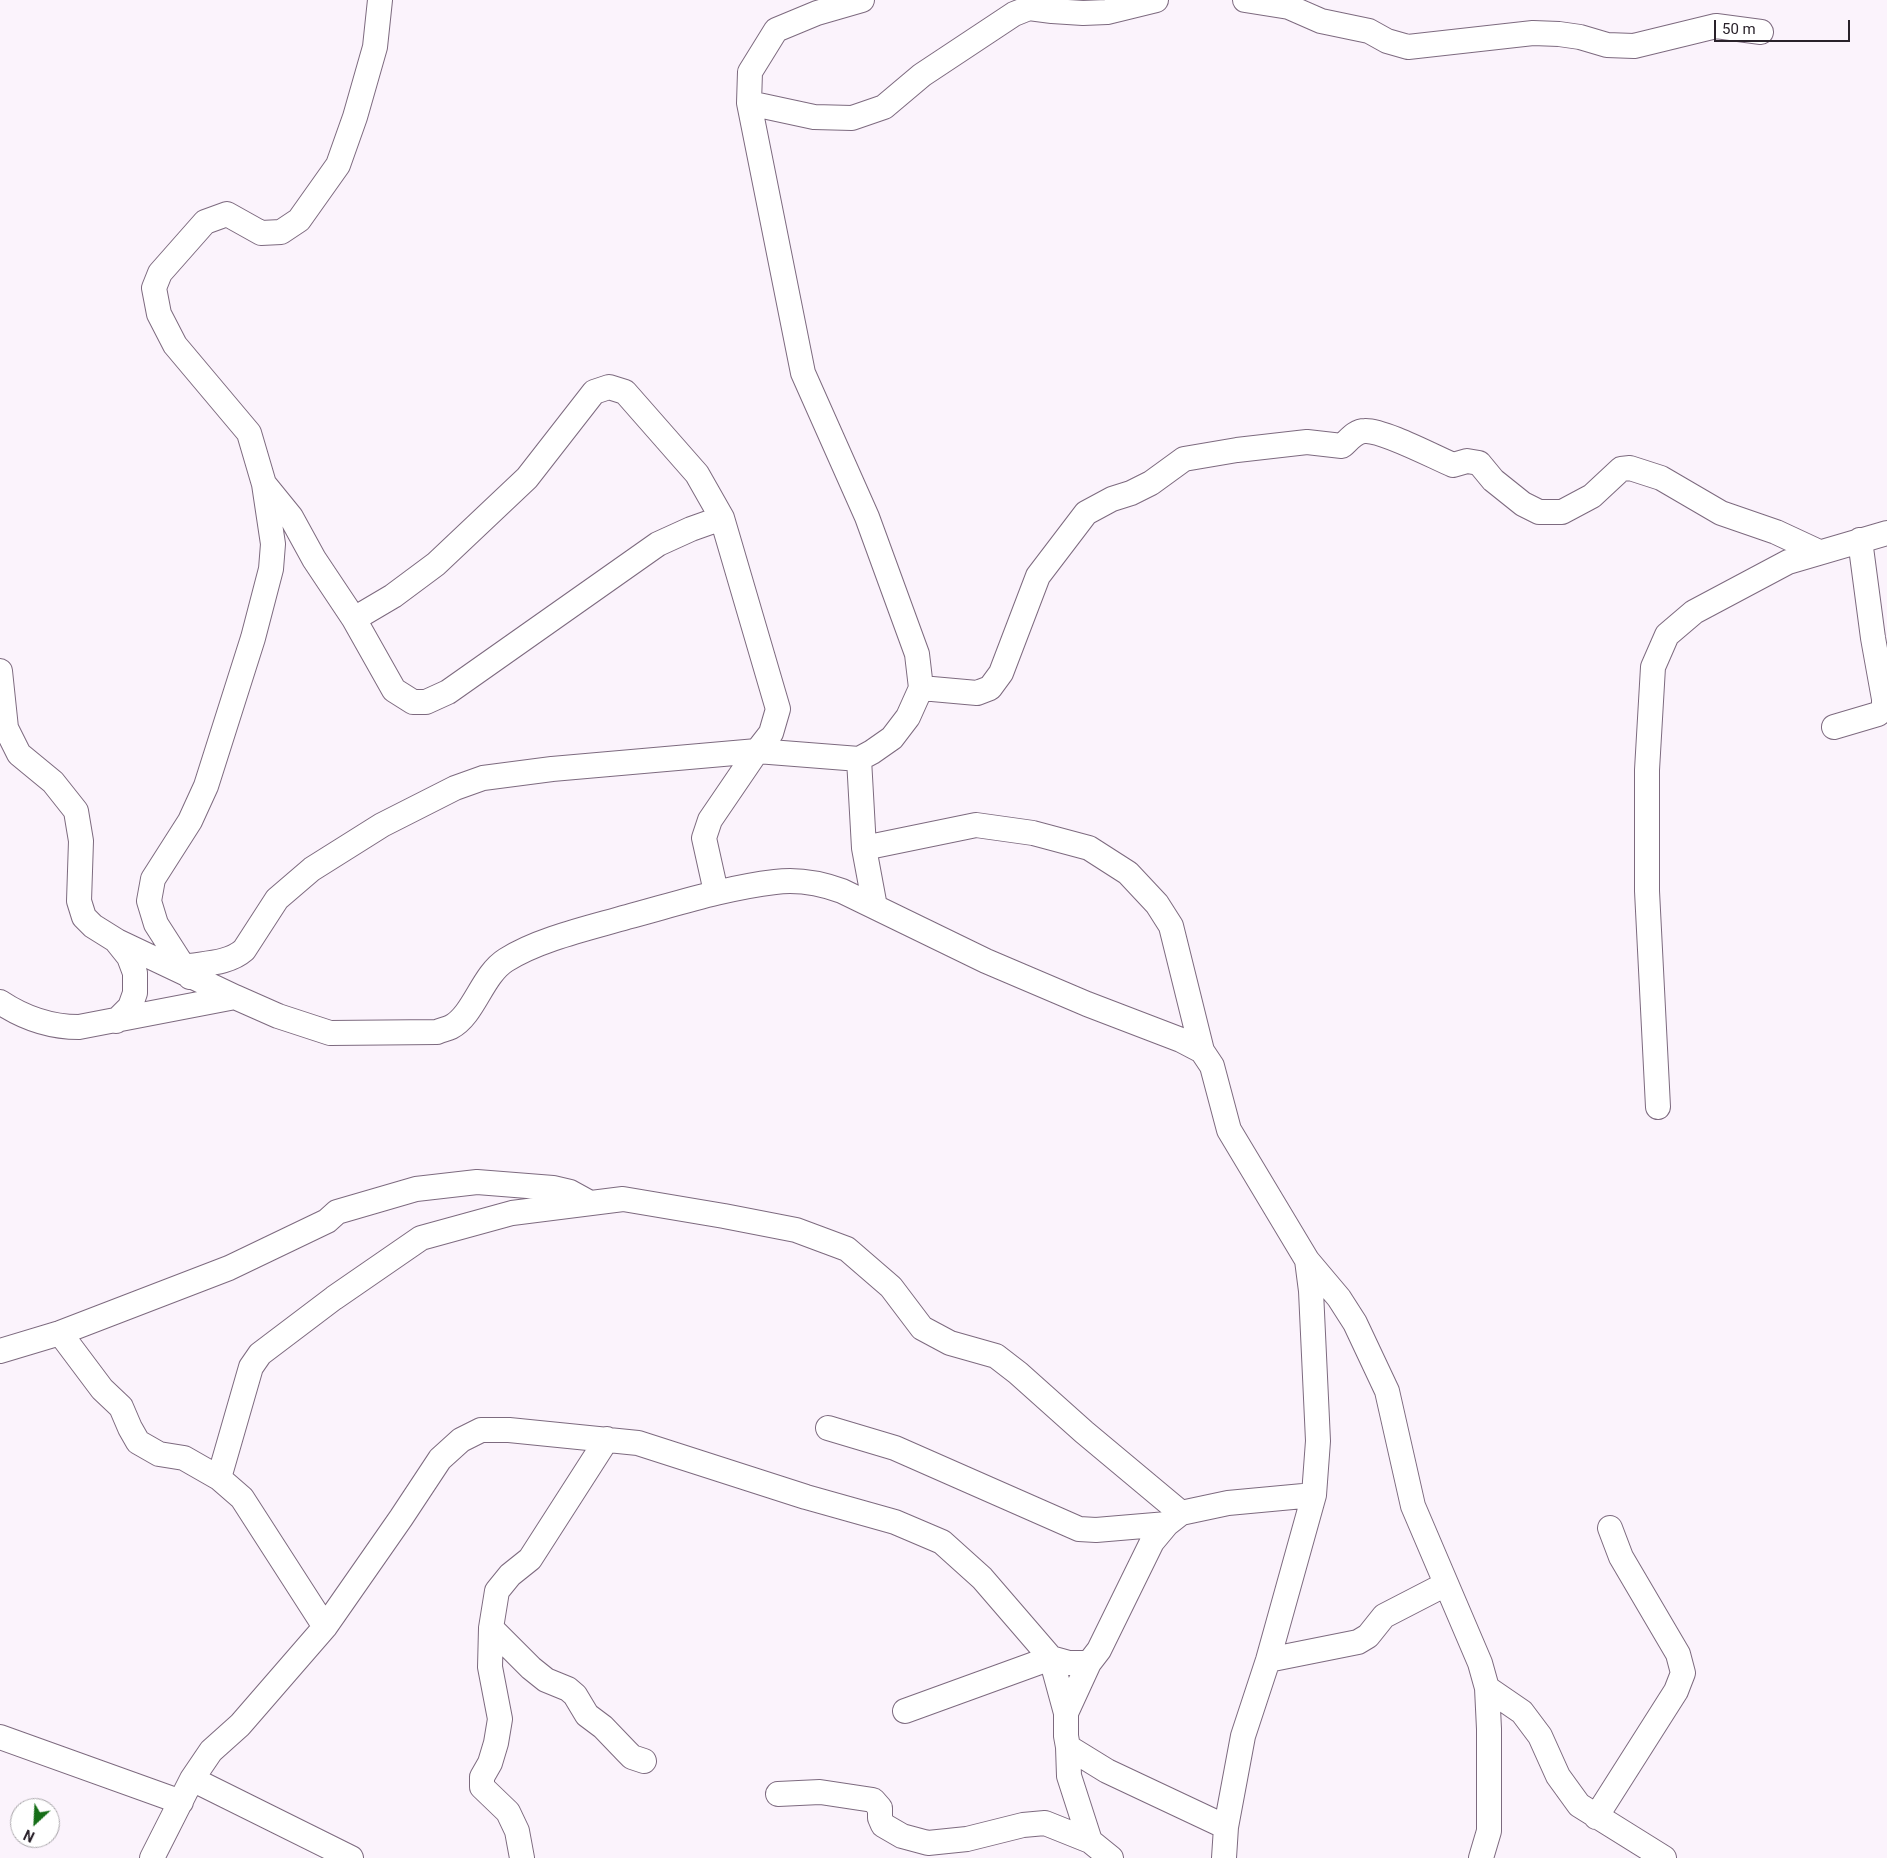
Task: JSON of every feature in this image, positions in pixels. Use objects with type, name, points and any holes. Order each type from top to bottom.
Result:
[{"type":"street","points":[[187,972],[156,924],[149,901],[153,879],[190,821],[206,786],[253,638],[270,569],[273,544],[264,484],[249,433],[175,345],[159,314],[154,288],[160,273],[205,222],[227,214],[261,233],[281,232],[299,220],[338,165],[355,117],[375,47],[380,0]]},
{"type":"street","points":[[187,972],[237,956],[244,950],[277,899],[312,869],[382,825],[455,788],[483,778],[552,769],[757,751],[859,759],[892,738],[908,718],[921,688],[918,654],[867,517],[802,373],[749,103],[750,72],[776,30],[817,13],[862,0]]},
{"type":"street","points":[[749,103],[814,117],[852,118],[884,107],[922,75],[1014,14],[1029,8],[1052,12],[1107,12],[1156,0]]},
{"type":"street","points":[[1245,0],[1289,7],[1320,21],[1369,31],[1387,41],[1408,48],[1533,33],[1580,37],[1607,46],[1634,46],[1716,26],[1761,32]]},
{"type":"street","points":[[354,619],[394,596],[436,564],[527,478],[594,392],[609,387],[625,392],[698,474],[722,518],[778,709],[772,733],[757,751],[710,820],[704,838],[716,892]]},
{"type":"street","points":[[921,688],[977,693],[990,688],[1001,673],[1038,576],[1086,513],[1112,498],[1131,493],[1151,483],[1184,459],[1237,450],[1307,442],[1342,446],[1356,434],[1365,431],[1382,434],[1453,465],[1468,461],[1480,463],[1494,480],[1516,498],[1539,512],[1562,512],[1592,496],[1621,469],[1630,468],[1661,478],[1721,513],[1776,532],[1819,552]]},
{"type":"street","points":[[264,484],[291,517],[314,559],[354,619],[394,690],[413,702],[426,702],[448,692],[658,544],[722,518]]},
{"type":"street","points":[[1658,1107],[1647,891],[1647,770],[1653,667],[1667,635],[1694,612],[1788,562],[1887,533]]},
{"type":"street","points":[[1834,727],[1878,714],[1884,708],[1884,699],[1872,638],[1860,540]]},
{"type":"street","points":[[0,671],[6,728],[20,754],[53,782],[76,811],[81,841],[80,901],[84,916],[93,926],[117,941],[187,972],[235,997],[278,1016],[330,1033],[437,1032],[452,1026],[466,1012],[491,974],[504,961],[520,951],[575,932],[716,892],[776,882],[818,883],[842,891],[986,961],[1202,1050]]},
{"type":"street","points":[[859,759],[864,848],[874,907]]},
{"type":"street","points":[[864,848],[976,825],[1033,833],[1089,848],[1128,873],[1157,904],[1171,926],[1202,1050],[1212,1066],[1229,1130],[1307,1260],[1340,1298],[1355,1323],[1387,1391],[1413,1506],[1480,1663],[1487,1688],[1489,1729],[1489,1831],[1481,1858]]},
{"type":"street","points":[[116,1021],[130,1007],[135,992],[135,974],[129,957],[117,941]]},
{"type":"street","points":[[0,1002],[16,1012],[48,1024],[63,1028],[79,1028],[235,997]]},
{"type":"street","points":[[0,1351],[60,1333],[229,1268],[327,1221],[337,1212],[416,1189],[477,1182],[553,1188],[570,1192],[590,1203]]},
{"type":"street","points":[[219,1478],[251,1367],[260,1354],[334,1298],[421,1238],[512,1213],[623,1199],[796,1230],[847,1249],[891,1287],[922,1328],[950,1342],[996,1356],[1018,1373],[1174,1518]]},
{"type":"street","points":[[1224,1858],[1226,1827],[1243,1736],[1268,1660],[1314,1495],[1318,1441],[1311,1291],[1307,1260]]},
{"type":"street","points":[[60,1333],[102,1389],[121,1407],[138,1442],[160,1454],[184,1458],[219,1478],[242,1498],[325,1627]]},
{"type":"street","points":[[828,1428],[894,1448],[1079,1529],[1096,1530],[1174,1518],[1228,1503],[1314,1495]]},
{"type":"street","points":[[159,1853],[192,1779],[211,1751],[240,1725],[325,1627],[440,1459],[461,1440],[481,1430],[509,1430],[638,1443],[806,1497],[895,1522],[942,1542],[982,1578],[1051,1658],[1066,1713],[1070,1776],[1090,1841]]},
{"type":"street","points":[[522,1858],[517,1830],[508,1812],[482,1787],[482,1777],[490,1763],[500,1719],[490,1668],[490,1628],[497,1592],[510,1575],[530,1559],[607,1439]]},
{"type":"street","points":[[1066,1713],[1089,1663],[1099,1650],[1152,1542],[1174,1518]]},
{"type":"street","points":[[1596,1816],[1676,1692],[1683,1673],[1678,1654],[1621,1557],[1610,1528]]},
{"type":"street","points":[[1268,1660],[1358,1642],[1368,1636],[1384,1616],[1446,1584]]},
{"type":"street","points":[[490,1628],[546,1680],[568,1689],[575,1695],[587,1715],[603,1727],[632,1757],[644,1760]]},
{"type":"street","points":[[905,1711],[1051,1658],[1069,1663],[1089,1663]]},
{"type":"street","points":[[1487,1688],[1522,1712],[1540,1736],[1558,1776],[1579,1805],[1664,1858]]},
{"type":"street","points":[[0,1737],[181,1802]]},
{"type":"street","points":[[1068,1746],[1107,1771],[1226,1827]]},
{"type":"street","points":[[192,1779],[351,1858]]},
{"type":"street","points":[[778,1794],[820,1792],[873,1800],[880,1808],[880,1818],[883,1825],[902,1836],[928,1843],[967,1839],[1023,1825],[1044,1824],[1090,1841],[1111,1858]]}]
